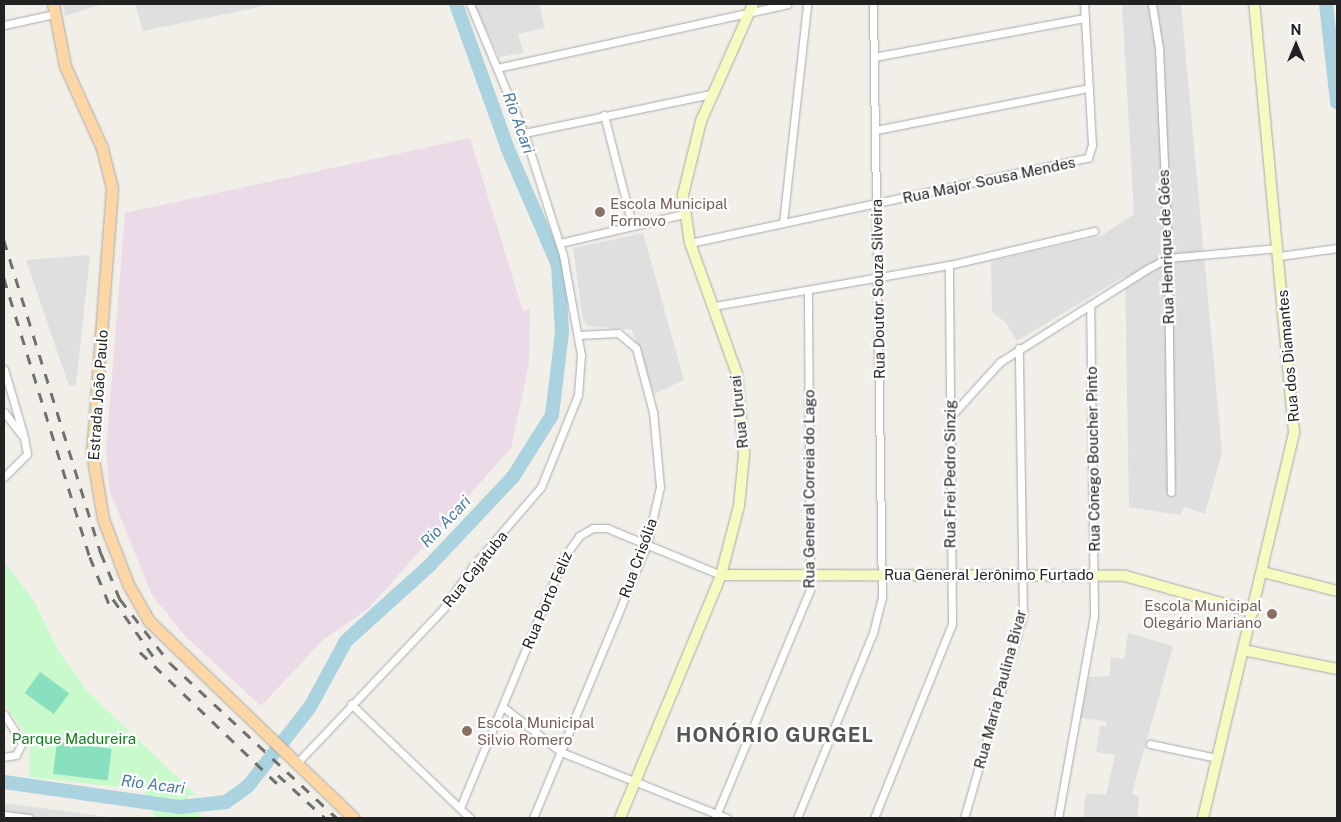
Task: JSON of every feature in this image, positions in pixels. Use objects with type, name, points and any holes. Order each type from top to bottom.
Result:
[{"type":"main road","name":"Estrada João Paulo","points":[[53,9],[65,66],[102,148],[112,188],[92,453],[97,499],[128,584],[149,621],[268,738],[354,818]]},
{"type":"street","name":"Rua Cajatuba","points":[[293,761],[444,609],[473,566],[541,486],[558,454],[578,395],[578,335],[560,243],[524,133],[470,4]]},
{"type":"street","points":[[497,68],[751,7],[787,4]]},
{"type":"street","points":[[782,223],[807,4]]},
{"type":"street","name":"Rua Doutor Souza Silveira","points":[[797,818],[873,633],[882,575],[873,4]]},
{"type":"street","points":[[876,130],[1088,88],[1084,4]]},
{"type":"street","name":"Rua Henrique de Góes","points":[[1152,4],[1159,48],[1168,258],[1171,492]]},
{"type":"street","name":"Rua dos Diamantes","points":[[1202,818],[1263,572],[1294,432],[1254,4]]},
{"type":"street","name":"Rua Ururaí","points":[[620,818],[720,575],[739,506],[744,455],[737,374],[690,243],[684,214],[686,177],[711,94],[751,7]]},
{"type":"street","points":[[4,25],[53,9]]},
{"type":"street","points":[[874,57],[1084,18]]},
{"type":"street","name":"Rua Major Sousa Mendes","points":[[690,243],[1083,161],[1092,149],[1088,88]]},
{"type":"street","points":[[524,133],[711,94]]},
{"type":"street","points":[[604,115],[632,225]]},
{"type":"street","points":[[560,243],[684,214]]},
{"type":"street","points":[[714,306],[949,265],[1094,231]]},
{"type":"street","points":[[950,418],[984,377],[1019,348],[1090,307],[1168,258],[1337,248]]},
{"type":"street","name":"Rua Frei Pedro Sinzig","points":[[874,818],[950,634],[954,604],[951,576],[949,265]]},
{"type":"street","name":"Rua General Correia do Lago","points":[[716,816],[804,614],[812,576],[808,290]]},
{"type":"street","name":"Rua Cônego Boucher Pinto","points":[[1058,818],[1092,633],[1095,575],[1090,307]]},
{"type":"street","name":"Rua Crisólia","points":[[533,818],[647,544],[661,478],[644,370],[626,336],[606,331],[578,335]]},
{"type":"street","name":"Rua Maria Paulina Bivar","points":[[964,818],[1021,622],[1024,575],[1019,348]]},
{"type":"street","points":[[4,369],[24,438],[26,460],[4,477]]},
{"type":"street","points":[[4,412],[24,438]]},
{"type":"street","name":"Rua Porto Feliz","points":[[460,808],[564,557],[579,536],[592,528],[607,528],[720,575]]},
{"type":"street","points":[[1263,572],[1337,591]]},
{"type":"street","name":"Rua General Jerônimo Furtado","points":[[720,575],[1095,575],[1144,579],[1252,612]]},
{"type":"street","points":[[1243,650],[1337,669]]},
{"type":"street","points":[[351,704],[470,818]]},
{"type":"street","points":[[503,707],[561,752],[636,779],[716,816],[727,818]]},
{"type":"street","points":[[4,714],[20,735],[20,751],[4,757]]},
{"type":"street","points":[[1150,744],[1217,758]]},
{"type":"street","points":[[4,815],[29,818]]},
{"type":"shaded area","points":[[63,4],[104,4],[65,16]]},
{"type":"shaded area","points":[[135,4],[274,4],[143,31]]},
{"type":"shaded area","points":[[474,4],[539,4],[545,28],[518,34],[524,53],[499,57]]},
{"type":"shaded area","points":[[1122,4],[1181,4],[1222,452],[1205,514],[1185,507],[1180,515],[1129,507],[1125,276],[1017,341],[1005,322],[992,312],[991,261],[1101,236],[1134,214]]},
{"type":"shaded area","points":[[470,138],[523,311],[530,309],[529,363],[511,448],[369,608],[323,640],[261,706],[185,636],[152,595],[110,492],[106,452],[125,213]]},
{"type":"shaded area","points":[[643,233],[684,380],[654,394],[632,330],[589,326],[583,321],[573,248]]},
{"type":"shaded area","points":[[90,255],[76,385],[69,386],[26,260]]},
{"type":"shaded area","points":[[1128,633],[1173,646],[1132,793],[1139,798],[1137,818],[1083,818],[1086,793],[1106,795],[1115,755],[1096,752],[1100,726],[1106,726],[1106,721],[1080,718],[1089,677],[1109,676],[1111,657],[1124,659]]},
{"type":"shaded area","points":[[4,803],[116,818],[4,818]]},
{"type":"green space","name":"Parque Madureira","points":[[4,561],[34,601],[57,648],[86,690],[196,795],[187,796],[202,818],[155,818],[144,790],[29,777],[30,740],[4,704]]},
{"type":"green space","points":[[40,672],[69,693],[54,714],[25,693]]},
{"type":"green space","points":[[57,742],[112,749],[108,780],[53,774]]},
{"type":"waterway","name":"Rio Acari","points":[[4,782],[180,807],[226,802],[248,786],[310,707],[346,641],[430,565],[513,477],[552,415],[562,332],[558,265],[509,152],[456,4]]},
{"type":"waterway","points":[[1326,4],[1337,102]]},
{"type":"railway","points":[[4,240],[101,553],[120,599],[170,663],[337,818]]},
{"type":"railway","points":[[4,278],[90,557],[112,611]]},
{"type":"railway","points":[[113,599],[153,656]]},
{"type":"railway","points":[[140,652],[281,787]]},
{"type":"railway","points":[[278,775],[325,818]]},
{"type":"place","name":"Escola Municipal Fornovo","points":[[600,212]]},
{"type":"place","name":"Escola Municipal Olegário Mariano","points":[[1272,614]]},
{"type":"place","name":"Escola Municipal Silvio Romero","points":[[467,731]]},
{"type":"district","name":"HONÓRIO GURGEL","points":[[775,735]]}]
